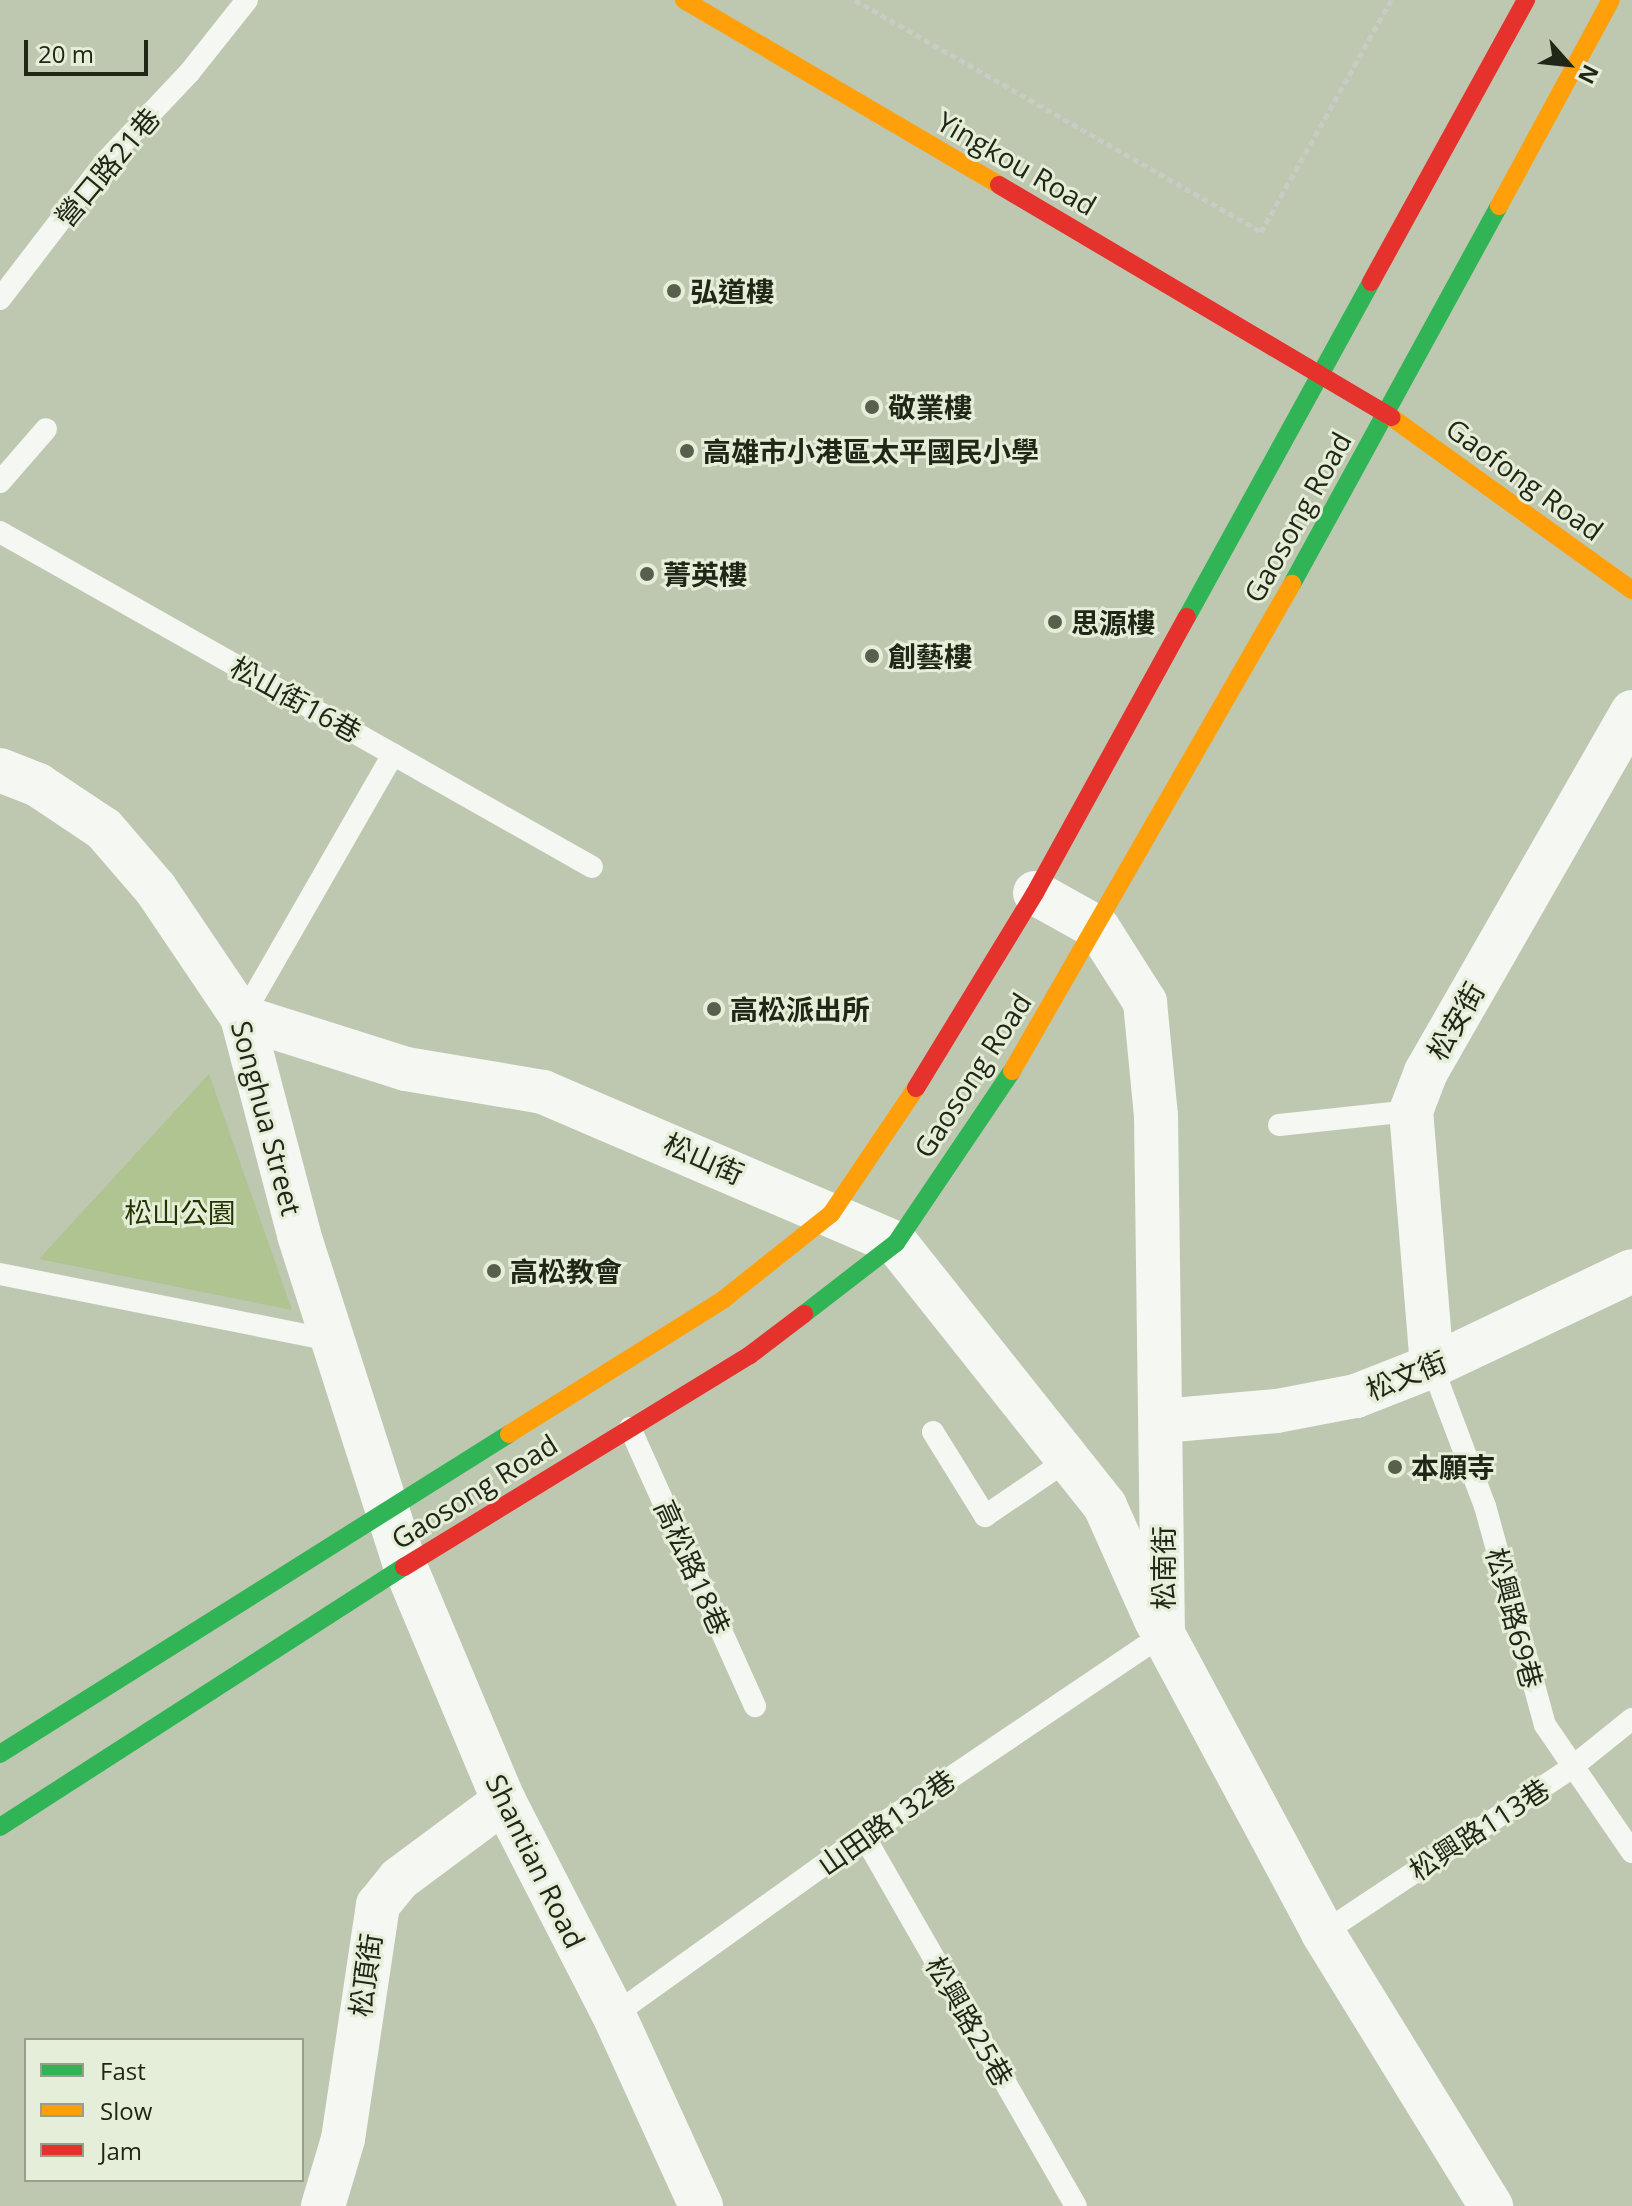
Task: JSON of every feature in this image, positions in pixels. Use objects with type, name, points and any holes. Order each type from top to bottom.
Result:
[{"type":"street","name":"Yingkou Road","points":[[684,0],[1386,413]]},
{"type":"street","name":"Gaosong Road","points":[[0,1754],[724,1299],[831,1214],[952,1035],[1035,893],[1526,0]]},
{"type":"street","name":"Gaosong Road","points":[[0,1827],[405,1566],[750,1355],[896,1243],[1019,1060],[1098,928],[1386,413],[1611,0]]},
{"type":"street","name":"Gaofong Road","points":[[1386,413],[1632,590]]},
{"type":"street","name":"松安街","points":[[1432,1366],[1411,1111],[1426,1072],[1632,712]]},
{"type":"street","name":"Songhua Street","points":[[0,770],[38,785],[104,829],[155,888],[242,1017],[299,1235],[335,1341],[385,1510]]},
{"type":"street","name":"松南街","points":[[1035,893],[1098,928],[1145,1002],[1156,1116],[1163,1634],[1323,1933],[1491,2206]]},
{"type":"street","name":"松山街","points":[[242,1017],[406,1069],[543,1092],[896,1243],[1066,1461],[1105,1506],[1163,1634]]},
{"type":"street","name":"松文街","points":[[1162,1421],[1277,1411],[1356,1396],[1432,1366],[1632,1271]]},
{"type":"street","name":"Shantian Road","points":[[385,1510],[405,1566],[504,1801],[614,2015],[701,2206]]},
{"type":"street","name":"松頂街","points":[[323,2206],[343,2139],[378,1905],[399,1879],[504,1801]]},
{"type":"lane","name":"營口路21巷","points":[[0,299],[105,162],[189,73],[247,0]]},
{"type":"lane","points":[[0,482],[46,429]]},
{"type":"lane","name":"松山街16巷","points":[[0,532],[592,867]]},
{"type":"lane","points":[[242,1017],[393,754]]},
{"type":"lane","points":[[1279,1125],[1411,1111]]},
{"type":"lane","points":[[0,1274],[335,1341]]},
{"type":"lane","name":"松興路69巷","points":[[1432,1366],[1485,1506],[1545,1725],[1571,1768],[1632,1852]]},
{"type":"lane","name":"高松路18巷","points":[[630,1428],[755,1706]]},
{"type":"lane","points":[[933,1432],[985,1516],[1066,1461]]},
{"type":"lane","name":"山田路132巷","points":[[614,2015],[864,1836],[1163,1634]]},
{"type":"lane","name":"松興路113巷","points":[[1323,1933],[1571,1768],[1632,1719]]},
{"type":"lane","name":"松興路25巷","points":[[864,1836],[1076,2206]]},
{"type":"path","points":[[855,0],[1261,232],[1391,0]]},
{"type":"green space","name":"松山公園","points":[[209,1074],[292,1310],[39,1259]]},
{"type":"traffic: fast","points":[[1292,584],[1499,206]]},
{"type":"traffic: fast","points":[[1187,617],[1371,282]]},
{"type":"traffic: fast","points":[[804,1314],[896,1243],[1012,1071]]},
{"type":"traffic: fast","points":[[0,1754],[509,1434]]},
{"type":"traffic: fast","points":[[0,1827],[404,1567]]},
{"type":"traffic: slow","points":[[684,0],[999,185]]},
{"type":"traffic: slow","points":[[1499,206],[1611,0]]},
{"type":"traffic: slow","points":[[1391,417],[1632,590]]},
{"type":"traffic: slow","points":[[1012,1071],[1292,584]]},
{"type":"traffic: slow","points":[[509,1434],[724,1299],[831,1214],[916,1088]]},
{"type":"traffic: jam","points":[[1371,282],[1526,0]]},
{"type":"traffic: jam","points":[[999,185],[1391,417]]},
{"type":"traffic: jam","points":[[916,1088],[1035,893],[1187,617]]},
{"type":"traffic: jam","points":[[404,1567],[750,1355],[804,1314]]},
{"type":"place","name":"弘道樓","points":[[674,291]]},
{"type":"place","name":"敬業樓","points":[[872,407]]},
{"type":"place","name":"高雄市小港區太平國民小學","points":[[687,451]]},
{"type":"place","name":"菁英樓","points":[[647,574]]},
{"type":"place","name":"思源樓","points":[[1055,622]]},
{"type":"place","name":"創藝樓","points":[[872,656]]},
{"type":"place","name":"高松派出所","points":[[714,1009]]},
{"type":"place","name":"高松教會","points":[[494,1271]]},
{"type":"place","name":"本願寺","points":[[1395,1467]]}]
